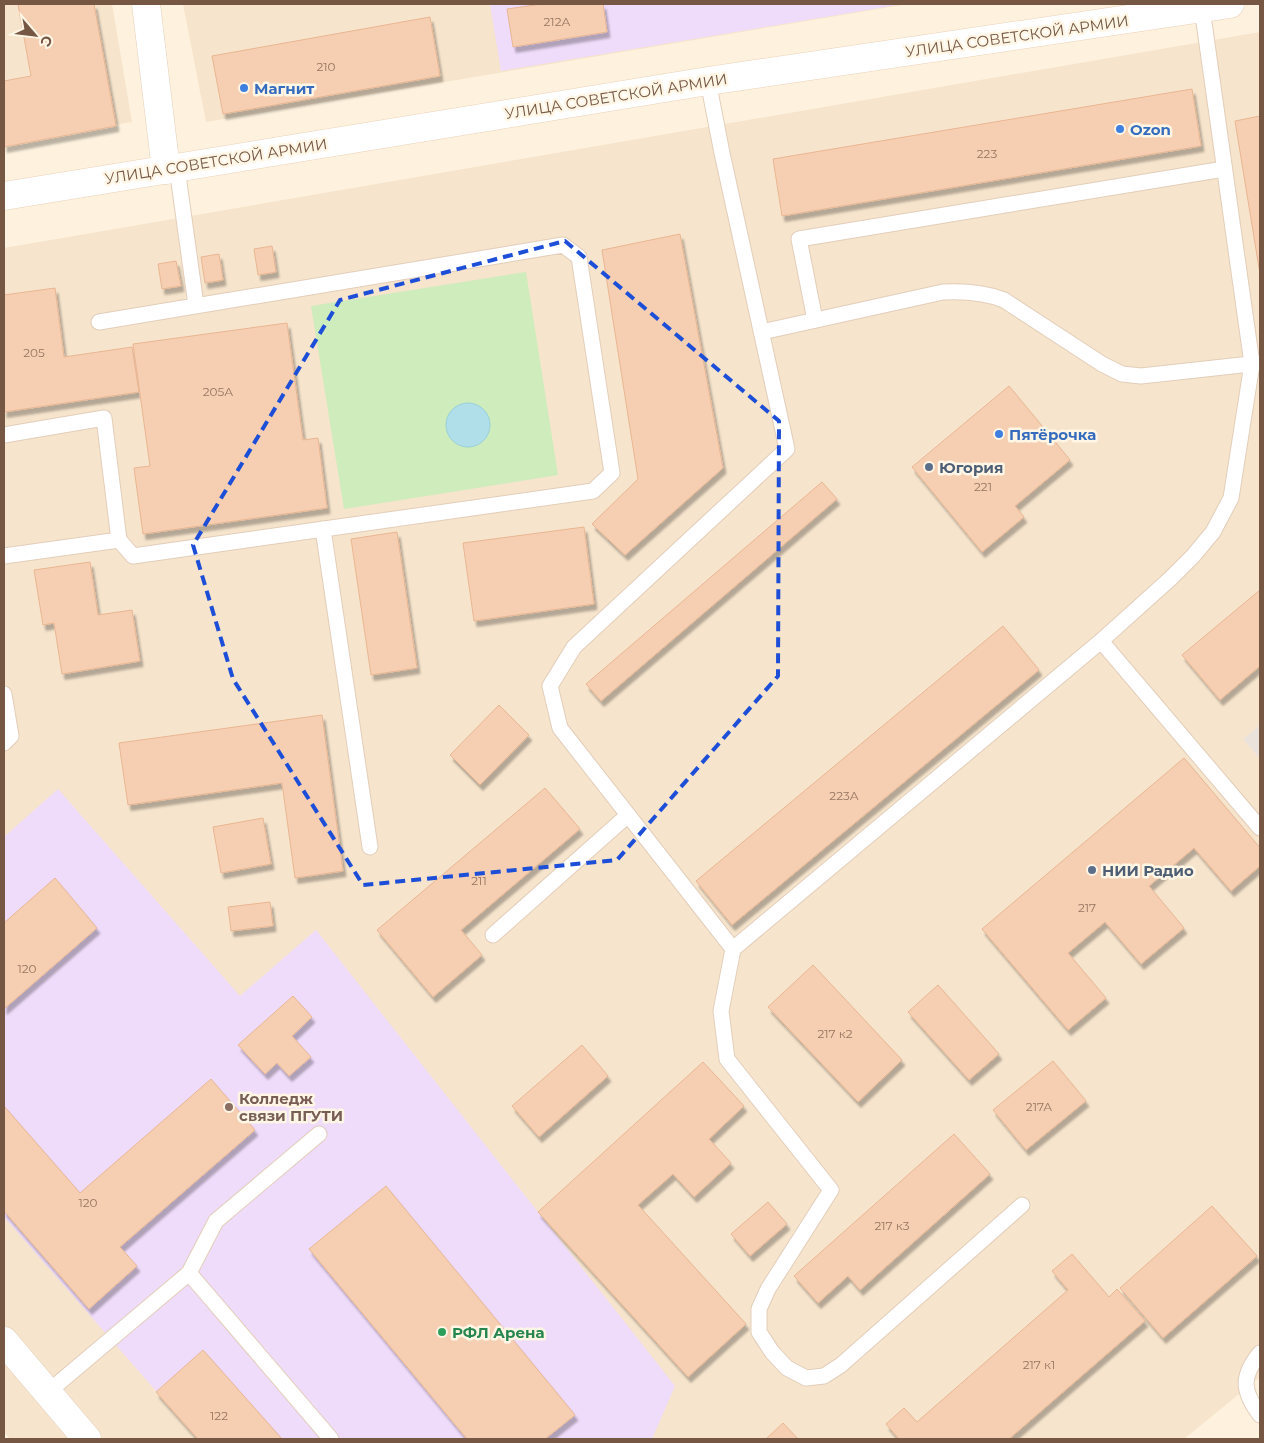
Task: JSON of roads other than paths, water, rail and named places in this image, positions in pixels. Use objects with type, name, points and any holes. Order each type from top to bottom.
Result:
[{"type":"main road","points":[[146,4],[172,169]]},
{"type":"main road","name":"УЛИЦА СОВЕТСКОЙ АРМИИ","points":[[4,196],[708,81],[1230,4]]},
{"type":"main road","points":[[4,1342],[87,1439]]},
{"type":"lane","points":[[1022,1205],[841,1365],[824,1376],[806,1378],[787,1368],[772,1352],[759,1332],[759,1309],[768,1289],[831,1190],[727,1059],[721,1011],[733,949],[1101,641],[1171,578],[1213,532],[1231,498],[1256,364],[1224,169],[1202,8]]},
{"type":"lane","points":[[708,81],[787,449],[574,648],[550,686],[560,728],[733,949]]},
{"type":"lane","points":[[172,169],[196,306]]},
{"type":"lane","points":[[815,320],[799,239],[1224,169]]},
{"type":"lane","points":[[4,435],[104,418],[119,540],[133,556],[593,491],[612,473],[579,257],[563,245],[99,322]]},
{"type":"lane","points":[[762,332],[943,292],[968,291],[991,295],[1004,300],[1102,364],[1122,374],[1141,376],[1256,364]]},
{"type":"lane","points":[[323,529],[370,847]]},
{"type":"lane","points":[[4,556],[119,540]]},
{"type":"lane","points":[[1101,641],[1260,828]]},
{"type":"lane","points":[[4,694],[11,736],[4,742]]},
{"type":"lane","points":[[493,935],[628,814]]},
{"type":"lane","points":[[48,1392],[189,1273],[216,1221],[319,1134]]},
{"type":"lane","points":[[189,1273],[330,1439]]},
{"type":"lane","points":[[1260,1353],[1251,1364],[1245,1380],[1251,1400],[1260,1416]]},
{"type":"water","points":[[468,403],[480,407],[486,413],[490,425],[486,437],[480,443],[468,447],[456,443],[450,437],[446,425],[450,413],[456,407]]},
{"type":"place","name":"Магнит","points":[[244,88]]},
{"type":"place","name":"Ozon","points":[[1120,129]]},
{"type":"place","name":"Пятёрочка","points":[[999,434]]},
{"type":"place","name":"Югория","points":[[929,467]]},
{"type":"place","name":"НИИ Радио","points":[[1092,870]]},
{"type":"place","name":"Колледж связи ПГУТИ","points":[[229,1107]]},
{"type":"place","name":"РФЛ Арена","points":[[442,1332]]}]
